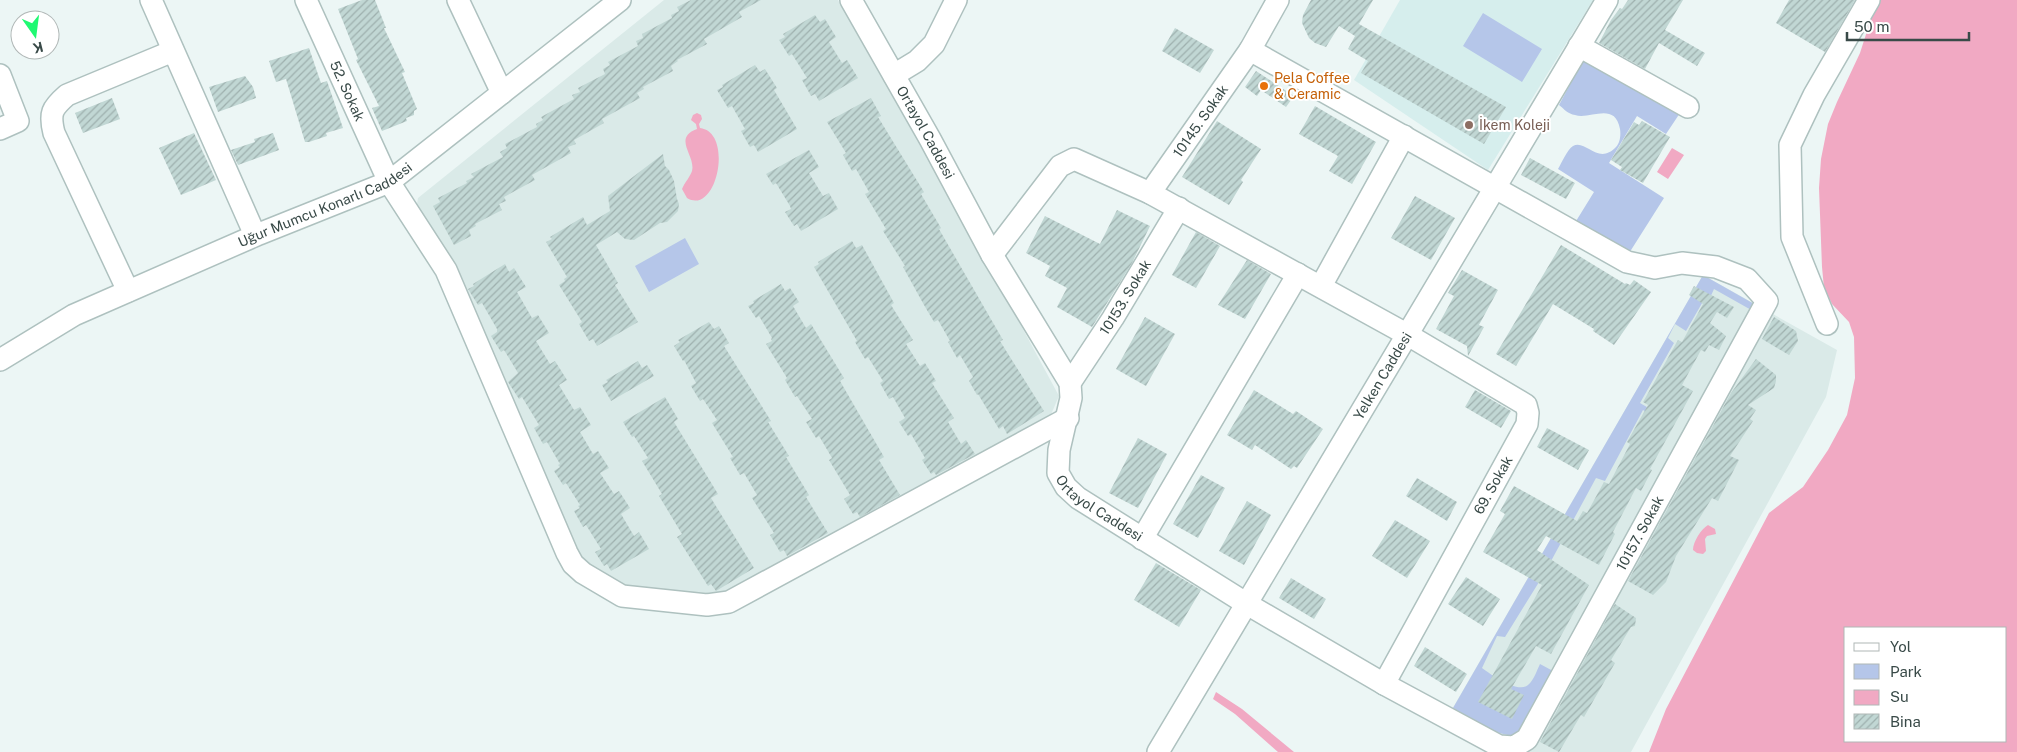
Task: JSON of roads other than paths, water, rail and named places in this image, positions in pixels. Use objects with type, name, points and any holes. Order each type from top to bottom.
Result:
[{"type":"street","points":[[151,0],[255,236]]},
{"type":"street","name":"52. Sokak","points":[[306,0],[389,182],[446,270],[567,553],[573,564],[583,573],[622,596],[707,606],[729,602],[1068,418]]},
{"type":"street","points":[[458,0],[502,93]]},
{"type":"street","name":"Uğur Mumcu Konarlı Caddesi","points":[[0,360],[74,315],[255,236],[389,182],[620,0]]},
{"type":"street","name":"Ortayol Caddesi","points":[[851,0],[992,255],[1070,383],[1071,398],[1068,418],[1059,450],[1058,473],[1066,487],[1078,498],[1247,604],[1384,684],[1499,746]]},
{"type":"street","points":[[894,75],[917,61],[934,44],[956,0]]},
{"type":"street","name":"10145. Sokak","points":[[1150,193],[1250,50],[1278,0]]},
{"type":"street","name":"Yelken Caddesi","points":[[1158,752],[1607,0]]},
{"type":"street","points":[[1827,324],[1792,237],[1790,145],[1814,95],[1869,0]]},
{"type":"street","points":[[1579,46],[1688,107]]},
{"type":"street","points":[[1250,50],[1495,187]]},
{"type":"street","points":[[128,291],[54,133],[52,114],[54,106],[67,95],[173,51]]},
{"type":"street","points":[[0,75],[18,121],[0,129]]},
{"type":"street","points":[[1321,286],[1404,136]]},
{"type":"street","name":"69. Sokak","points":[[992,255],[1060,166],[1074,159],[1179,208],[1408,335],[1526,405],[1528,413],[1527,424],[1384,684]]},
{"type":"street","name":"10157. Sokak","points":[[1495,187],[1627,262],[1654,268],[1682,263],[1716,267],[1747,279],[1767,300],[1526,739],[1514,747],[1499,746]]},
{"type":"street","name":"10153. Sokak","points":[[1070,383],[1113,318],[1179,208]]},
{"type":"street","points":[[1142,539],[1298,274]]},
{"type":"water","points":[[1877,0],[2017,0],[2017,752],[1649,752],[1666,709],[1769,513],[1803,487],[1828,450],[1847,415],[1855,378],[1854,337],[1849,322],[1832,304],[1824,288],[1819,188],[1821,159],[1828,124],[1860,53]]},
{"type":"water","points":[[697,113],[701,115],[702,119],[699,124],[700,128],[710,133],[717,143],[719,157],[718,171],[713,185],[706,195],[698,200],[687,198],[682,189],[692,171],[691,159],[685,142],[686,137],[697,129],[696,124],[691,120],[693,115]]},
{"type":"water","points":[[1672,148],[1684,155],[1668,179],[1657,172]]},
{"type":"water","points":[[1708,525],[1715,529],[1716,534],[1707,536],[1705,539],[1706,551],[1703,554],[1697,553],[1693,550],[1694,543]]},
{"type":"water","points":[[1216,692],[1242,709],[1294,752],[1278,752],[1235,714],[1213,699]]},
{"type":"place","name":"Pela Coffee & Ceramic","points":[[1264,86]]},
{"type":"place","name":"İkem Koleji","points":[[1469,125]]}]
